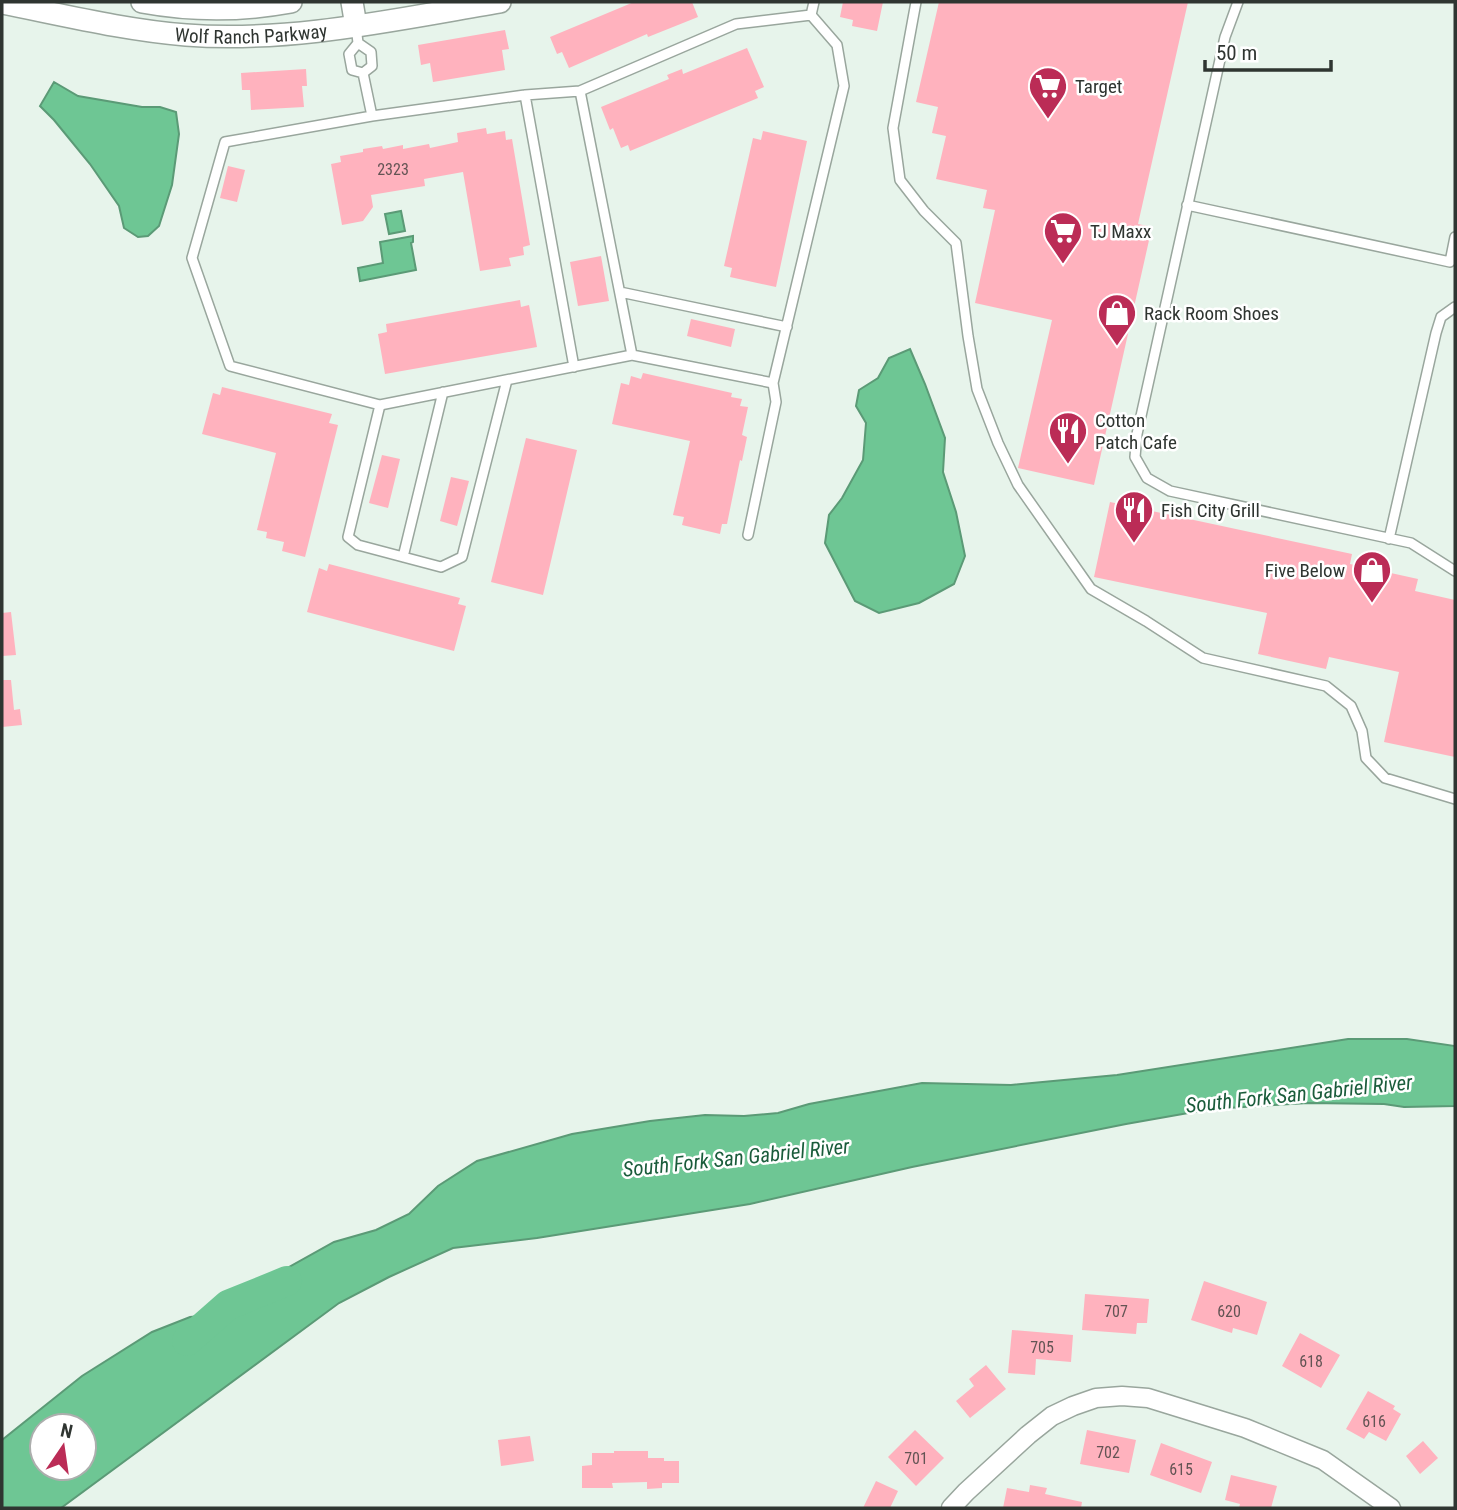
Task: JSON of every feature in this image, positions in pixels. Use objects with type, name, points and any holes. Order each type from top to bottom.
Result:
[{"type":"street","name":"Wolf Ranch Parkway","points":[[142,2],[204,9],[291,2]]},
{"type":"street","points":[[352,2],[357,35]]},
{"type":"street","name":"Wolf Ranch Parkway","points":[[2,3],[143,30],[188,35],[357,35],[500,2]]},
{"type":"street","points":[[951,1508],[1028,1435],[1052,1416],[1096,1398],[1122,1396],[1147,1398],[1220,1420],[1324,1460],[1391,1508]]},
{"type":"lane","points":[[811,15],[814,2]]},
{"type":"lane","points":[[916,2],[893,128],[900,180],[924,211],[956,243],[977,389],[1018,485],[1091,589],[1203,658],[1326,686],[1351,706],[1362,731],[1366,758],[1385,778],[1455,799]]},
{"type":"lane","points":[[1238,2],[1225,37],[1137,434],[1135,457],[1147,478],[1170,491],[1411,543],[1455,571]]},
{"type":"lane","points":[[773,383],[632,355],[380,405],[230,366],[192,258],[225,142],[372,116],[525,95],[580,92],[736,24],[811,15]]},
{"type":"lane","points":[[748,535],[776,402],[773,383],[844,86],[837,45],[811,15]]},
{"type":"lane","points":[[357,35],[371,52],[372,66],[363,73],[352,70],[349,54],[357,35]]},
{"type":"lane","points":[[363,73],[372,116]]},
{"type":"lane","points":[[580,92],[632,355]]},
{"type":"lane","points":[[525,95],[574,367]]},
{"type":"lane","points":[[1187,205],[1450,262],[1455,237]]},
{"type":"lane","points":[[620,292],[787,327]]},
{"type":"lane","points":[[1389,539],[1436,333],[1441,317],[1455,307]]},
{"type":"lane","points":[[380,405],[348,537],[358,545],[441,567],[463,557],[507,380]]},
{"type":"lane","points":[[402,557],[443,392]]},
{"type":"water","points":[[54,82],[78,96],[142,107],[160,107],[176,112],[179,134],[172,185],[159,226],[148,236],[138,237],[124,228],[119,206],[90,164],[40,106]]},
{"type":"water","points":[[401,211],[405,231],[389,234],[385,214]]},
{"type":"water","points":[[413,236],[411,243],[416,270],[360,281],[358,268],[383,263],[380,242]]},
{"type":"water","points":[[910,349],[945,438],[943,472],[956,512],[965,556],[954,584],[919,603],[879,613],[855,601],[825,543],[829,515],[842,498],[863,460],[866,423],[856,406],[859,390],[878,378],[889,358]]},
{"type":"water","points":[[1348,1039],[1407,1039],[1455,1046],[1455,1106],[1308,1103],[1211,1109],[912,1167],[750,1204],[537,1238],[453,1248],[339,1303],[98,1481],[98,1412],[37,1412],[82,1376],[152,1332],[190,1317],[223,1314],[236,1309],[280,1272],[334,1242],[376,1230],[409,1214],[438,1186],[477,1161],[572,1134],[650,1121],[705,1115],[778,1113],[809,1104],[922,1083],[1011,1085],[1117,1075]]},
{"type":"water","points":[[28,1419],[28,1482],[96,1482],[61,1508],[2,1508],[2,1440]]},
{"type":"building","points":[[634,2],[692,2],[698,17],[648,37],[647,34],[569,68],[562,52],[557,54],[550,37]]},
{"type":"building","points":[[843,2],[883,2],[877,31],[852,26],[853,20],[840,17]]},
{"type":"building","name":"Target","points":[[939,2],[1188,2],[1138,224],[1152,227],[1094,485],[1018,468],[1052,320],[975,303],[995,210],[983,208],[987,190],[936,179],[946,136],[932,133],[938,107],[916,102]]},
{"type":"building","points":[[505,30],[509,49],[502,50],[505,70],[433,82],[430,63],[421,65],[418,45]]},
{"type":"building","points":[[747,48],[764,87],[755,91],[758,98],[630,151],[628,145],[621,148],[601,107],[669,79],[667,75],[682,69],[683,74]]},
{"type":"building","points":[[306,69],[307,86],[302,86],[304,107],[251,110],[250,90],[242,90],[241,73]]},
{"type":"building","points":[[486,128],[487,134],[505,131],[506,140],[512,139],[530,245],[523,247],[524,255],[509,258],[511,266],[480,271],[463,172],[424,179],[425,186],[371,195],[373,207],[363,221],[342,225],[331,164],[341,162],[340,156],[382,146],[383,149],[403,145],[403,149],[429,144],[430,148],[458,142],[457,133]]},
{"type":"building","points":[[763,131],[807,141],[776,287],[730,277],[732,268],[724,266],[753,138],[761,140]]},
{"type":"building","points":[[228,166],[245,170],[237,202],[220,198]]},
{"type":"building","points":[[601,256],[609,301],[578,306],[570,262]]},
{"type":"building","points":[[520,300],[521,307],[529,305],[537,347],[385,374],[378,334],[387,332],[386,324]]},
{"type":"building","points":[[691,319],[735,329],[731,347],[687,336]]},
{"type":"building","points":[[643,373],[732,393],[731,397],[742,399],[740,406],[748,407],[742,435],[747,437],[742,461],[740,460],[727,524],[722,524],[720,534],[682,525],[684,517],[673,515],[690,441],[612,424],[621,383],[629,385],[631,376],[641,379]]},
{"type":"building","points":[[222,387],[332,414],[329,423],[338,425],[305,557],[282,551],[284,542],[266,538],[267,532],[257,530],[276,453],[202,434],[213,393],[220,395]]},
{"type":"building","points":[[526,438],[577,450],[543,595],[491,582]]},
{"type":"building","points":[[382,455],[400,459],[388,508],[369,503]]},
{"type":"building","points":[[451,477],[469,481],[457,526],[440,521]]},
{"type":"building","points":[[1110,502],[1352,554],[1350,564],[1418,579],[1415,591],[1455,600],[1455,757],[1384,742],[1399,672],[1329,657],[1326,669],[1258,654],[1267,613],[1094,577]]},
{"type":"building","points":[[329,564],[460,598],[458,604],[466,606],[454,651],[307,612],[319,568],[327,571]]},
{"type":"building","points":[[11,612],[16,655],[2,656],[2,613]]},
{"type":"building","points":[[2,680],[11,680],[14,710],[20,709],[22,725],[2,727]]},
{"type":"building","points":[[1204,1281],[1267,1302],[1257,1335],[1233,1328],[1232,1333],[1191,1320]]},
{"type":"building","points":[[1085,1294],[1149,1299],[1147,1323],[1137,1323],[1136,1334],[1082,1330]]},
{"type":"building","points":[[1012,1330],[1073,1335],[1071,1362],[1036,1359],[1035,1375],[1008,1373]]},
{"type":"building","points":[[1300,1333],[1340,1355],[1321,1388],[1282,1366]]},
{"type":"building","points":[[986,1365],[1006,1389],[970,1418],[956,1401],[974,1386],[969,1379]]},
{"type":"building","points":[[1368,1391],[1395,1406],[1393,1409],[1401,1414],[1386,1441],[1369,1432],[1364,1439],[1346,1429]]},
{"type":"building","points":[[915,1430],[944,1458],[916,1486],[888,1457]]},
{"type":"building","points":[[1087,1430],[1136,1440],[1129,1473],[1080,1464]]},
{"type":"building","points":[[530,1436],[534,1461],[501,1466],[498,1440]]},
{"type":"building","points":[[1423,1441],[1438,1458],[1420,1474],[1406,1456]]},
{"type":"building","points":[[1161,1443],[1212,1462],[1201,1493],[1150,1475]]},
{"type":"building","points":[[648,1451],[648,1458],[679,1461],[679,1483],[662,1483],[662,1488],[647,1489],[647,1482],[612,1483],[613,1488],[582,1488],[582,1466],[592,1465],[592,1453]]},
{"type":"building","points":[[1231,1475],[1277,1486],[1271,1508],[1239,1508],[1240,1504],[1225,1500]]},
{"type":"building","points":[[876,1481],[898,1491],[890,1508],[863,1508]]},
{"type":"building","points":[[1030,1485],[1047,1488],[1045,1494],[1082,1502],[1081,1508],[1003,1508],[1007,1488],[1029,1492]]},
{"type":"waterway","name":"South Fork San Gabriel River","points":[[187,1341],[228,1305],[287,1281]]},
{"type":"place","name":"Target","points":[[1048,120]]},
{"type":"place","name":"TJ Maxx","points":[[1063,265]]},
{"type":"place","name":"Rack Room Shoes","points":[[1117,347]]},
{"type":"place","name":"Cotton Patch Cafe","points":[[1068,465]]},
{"type":"place","name":"Fish City Grill","points":[[1134,544]]},
{"type":"place","name":"Five Below","points":[[1372,604]]}]
